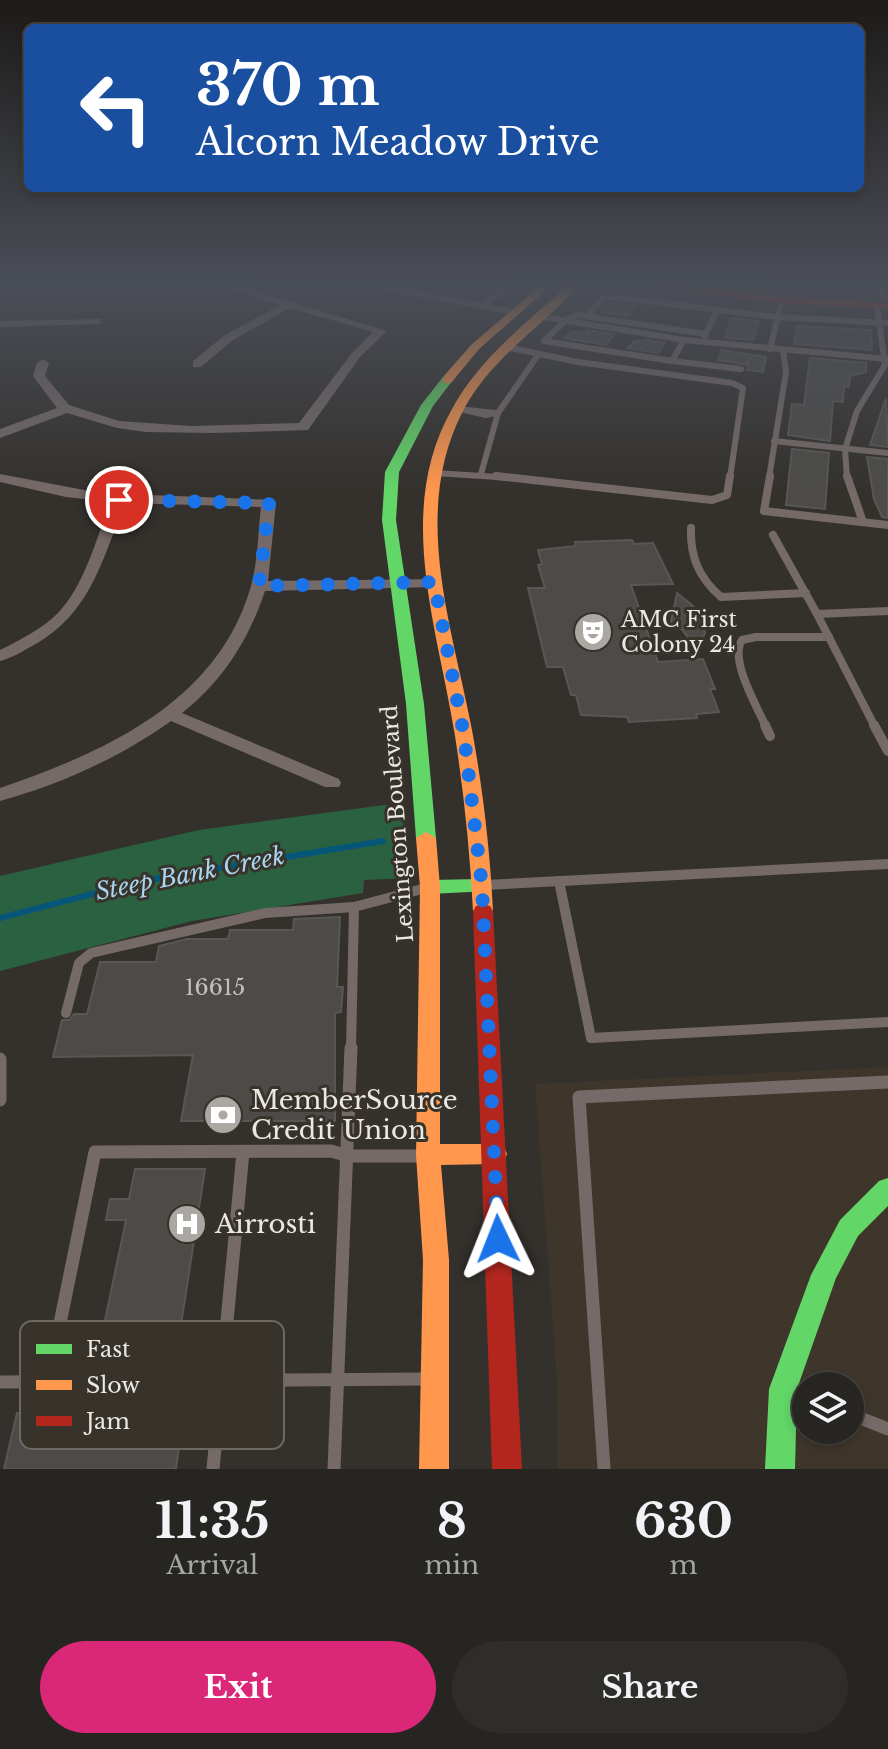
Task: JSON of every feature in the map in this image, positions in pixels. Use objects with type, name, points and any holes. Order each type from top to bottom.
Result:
[{"type":"main road","name":"Lexington Boulevard","points":[[434,1469],[436,1260],[428,1155],[430,887],[415,704],[389,520],[392,472],[427,405],[470,354]]},
{"type":"main road","points":[[501,354],[462,410],[438,457],[430,497],[434,582],[464,735],[482,886],[507,1469]]},
{"type":"main road","points":[[427,405],[462,410]]},
{"type":"main road","points":[[430,887],[482,886]]},
{"type":"main road","points":[[428,1155],[495,1154]]},
{"type":"main road","points":[[780,1469],[788,1391],[827,1267],[849,1228],[888,1189]]},
{"type":"street","points":[[197,364],[207,354]]},
{"type":"street","points":[[0,434],[65,409],[73,409],[111,424],[162,430],[303,427],[358,354]]},
{"type":"street","points":[[43,363],[39,376],[65,409]]},
{"type":"street","points":[[0,478],[28,486],[119,500],[269,503],[259,586],[249,615],[223,663],[200,689],[168,713],[92,758],[0,795]]},
{"type":"street","points":[[0,656],[47,630],[65,615],[76,600],[119,500]]},
{"type":"street","points":[[259,586],[434,582]]},
{"type":"street","points":[[168,713],[332,783]]},
{"type":"lane","points":[[435,473],[481,474],[712,500],[727,495],[743,388],[732,383],[532,354]]},
{"type":"lane","points":[[624,354],[741,369]]},
{"type":"lane","points":[[672,361],[676,354]]},
{"type":"lane","points":[[783,354],[786,372],[764,511],[888,525]]},
{"type":"lane","points":[[856,354],[886,355],[882,371],[850,426],[845,449],[847,481],[863,522]]},
{"type":"lane","points":[[481,474],[496,413],[538,355]]},
{"type":"lane","points":[[462,410],[486,415],[496,413]]},
{"type":"lane","points":[[774,441],[888,453]]},
{"type":"lane","points":[[691,528],[693,559],[707,585],[721,597],[806,593]]},
{"type":"lane","points":[[773,535],[888,751]]},
{"type":"lane","points":[[817,614],[888,611]]},
{"type":"lane","points":[[770,736],[739,664],[737,648],[742,640],[756,637],[829,637]]},
{"type":"lane","points":[[482,886],[888,864]]},
{"type":"lane","points":[[559,881],[591,1038],[888,1022]]},
{"type":"lane","points":[[66,1013],[79,963],[91,953],[265,913],[354,907],[430,887]]},
{"type":"lane","points":[[334,1469],[349,1156],[354,907]]},
{"type":"lane","points":[[0,1059],[0,1100]]},
{"type":"lane","points":[[604,1469],[579,1097],[888,1082]]},
{"type":"lane","points":[[60,1321],[95,1152],[331,1151],[349,1156],[428,1155]]},
{"type":"lane","points":[[227,1321],[243,1152]]},
{"type":"lane","points":[[284,1380],[433,1379]]},
{"type":"lane","points":[[864,1420],[888,1429]]},
{"type":"lane","points":[[213,1469],[215,1449]]},
{"type":"shaded area","points":[[888,1067],[888,1469],[558,1469],[557,1379],[535,1084]]},
{"type":"green space","points":[[384,805],[402,806],[407,878],[364,880],[363,893],[192,921],[0,971],[0,876],[199,830]]},
{"type":"building","points":[[721,354],[766,357],[763,372],[747,370],[749,357],[747,365],[718,360]]},
{"type":"building","points":[[810,358],[866,363],[866,372],[850,376],[849,387],[844,386],[843,402],[833,401],[830,441],[788,435],[792,404],[804,405]]},
{"type":"building","points":[[886,398],[888,447],[870,445]]},
{"type":"building","points":[[792,449],[829,453],[825,509],[786,505]]},
{"type":"building","points":[[867,457],[888,459],[888,518],[882,517],[874,499]]},
{"type":"building","name":"AMC First Colony 24","points":[[632,540],[634,544],[653,543],[673,584],[631,585],[658,662],[703,659],[715,689],[710,689],[719,712],[696,714],[697,718],[629,722],[627,717],[581,715],[563,667],[547,667],[528,588],[545,588],[538,565],[542,564],[538,550],[576,546],[575,542]]},
{"type":"building","points":[[677,593],[692,605],[703,620],[705,633],[698,649],[678,625],[670,626]]},
{"type":"building","points":[[340,917],[337,987],[343,987],[341,1012],[335,1013],[335,1121],[181,1121],[193,1055],[53,1057],[62,1020],[69,1020],[74,1014],[87,1014],[100,962],[156,962],[159,946],[187,939],[228,939],[230,930],[293,930],[294,919]]},
{"type":"building","points":[[135,1169],[205,1169],[182,1321],[105,1321],[126,1220],[106,1220],[110,1199],[129,1199]]},
{"type":"building","points":[[17,1413],[20,1413],[20,1449],[179,1449],[176,1469],[4,1469]]},
{"type":"waterway","name":"Steep Bank Creek","points":[[0,918],[142,881],[383,841]]},
{"type":"traffic: fast","points":[[426,838],[415,704],[389,520],[392,472],[427,405],[447,380]]},
{"type":"traffic: fast","points":[[430,887],[482,886]]},
{"type":"traffic: fast","points":[[780,1469],[783,1389],[824,1275],[849,1228],[888,1189]]},
{"type":"traffic: slow","points":[[447,380],[469,354]]},
{"type":"traffic: slow","points":[[483,911],[467,757],[433,570],[430,529],[432,488],[441,447],[458,409],[502,354]]},
{"type":"traffic: slow","points":[[426,838],[430,887],[428,1155],[436,1260],[434,1469]]},
{"type":"traffic: slow","points":[[428,1155],[495,1154]]},
{"type":"traffic: jam","points":[[483,911],[507,1469]]},
{"type":"place","name":"AMC First Colony 24","points":[[593,632]]},
{"type":"place","name":"MemberSource Credit Union","points":[[223,1115]]},
{"type":"place","name":"Airrosti","points":[[187,1224]]},
{"type":"route","points":[[119,500],[269,503],[259,586],[434,582],[464,735],[482,886],[498,1239]]}]
